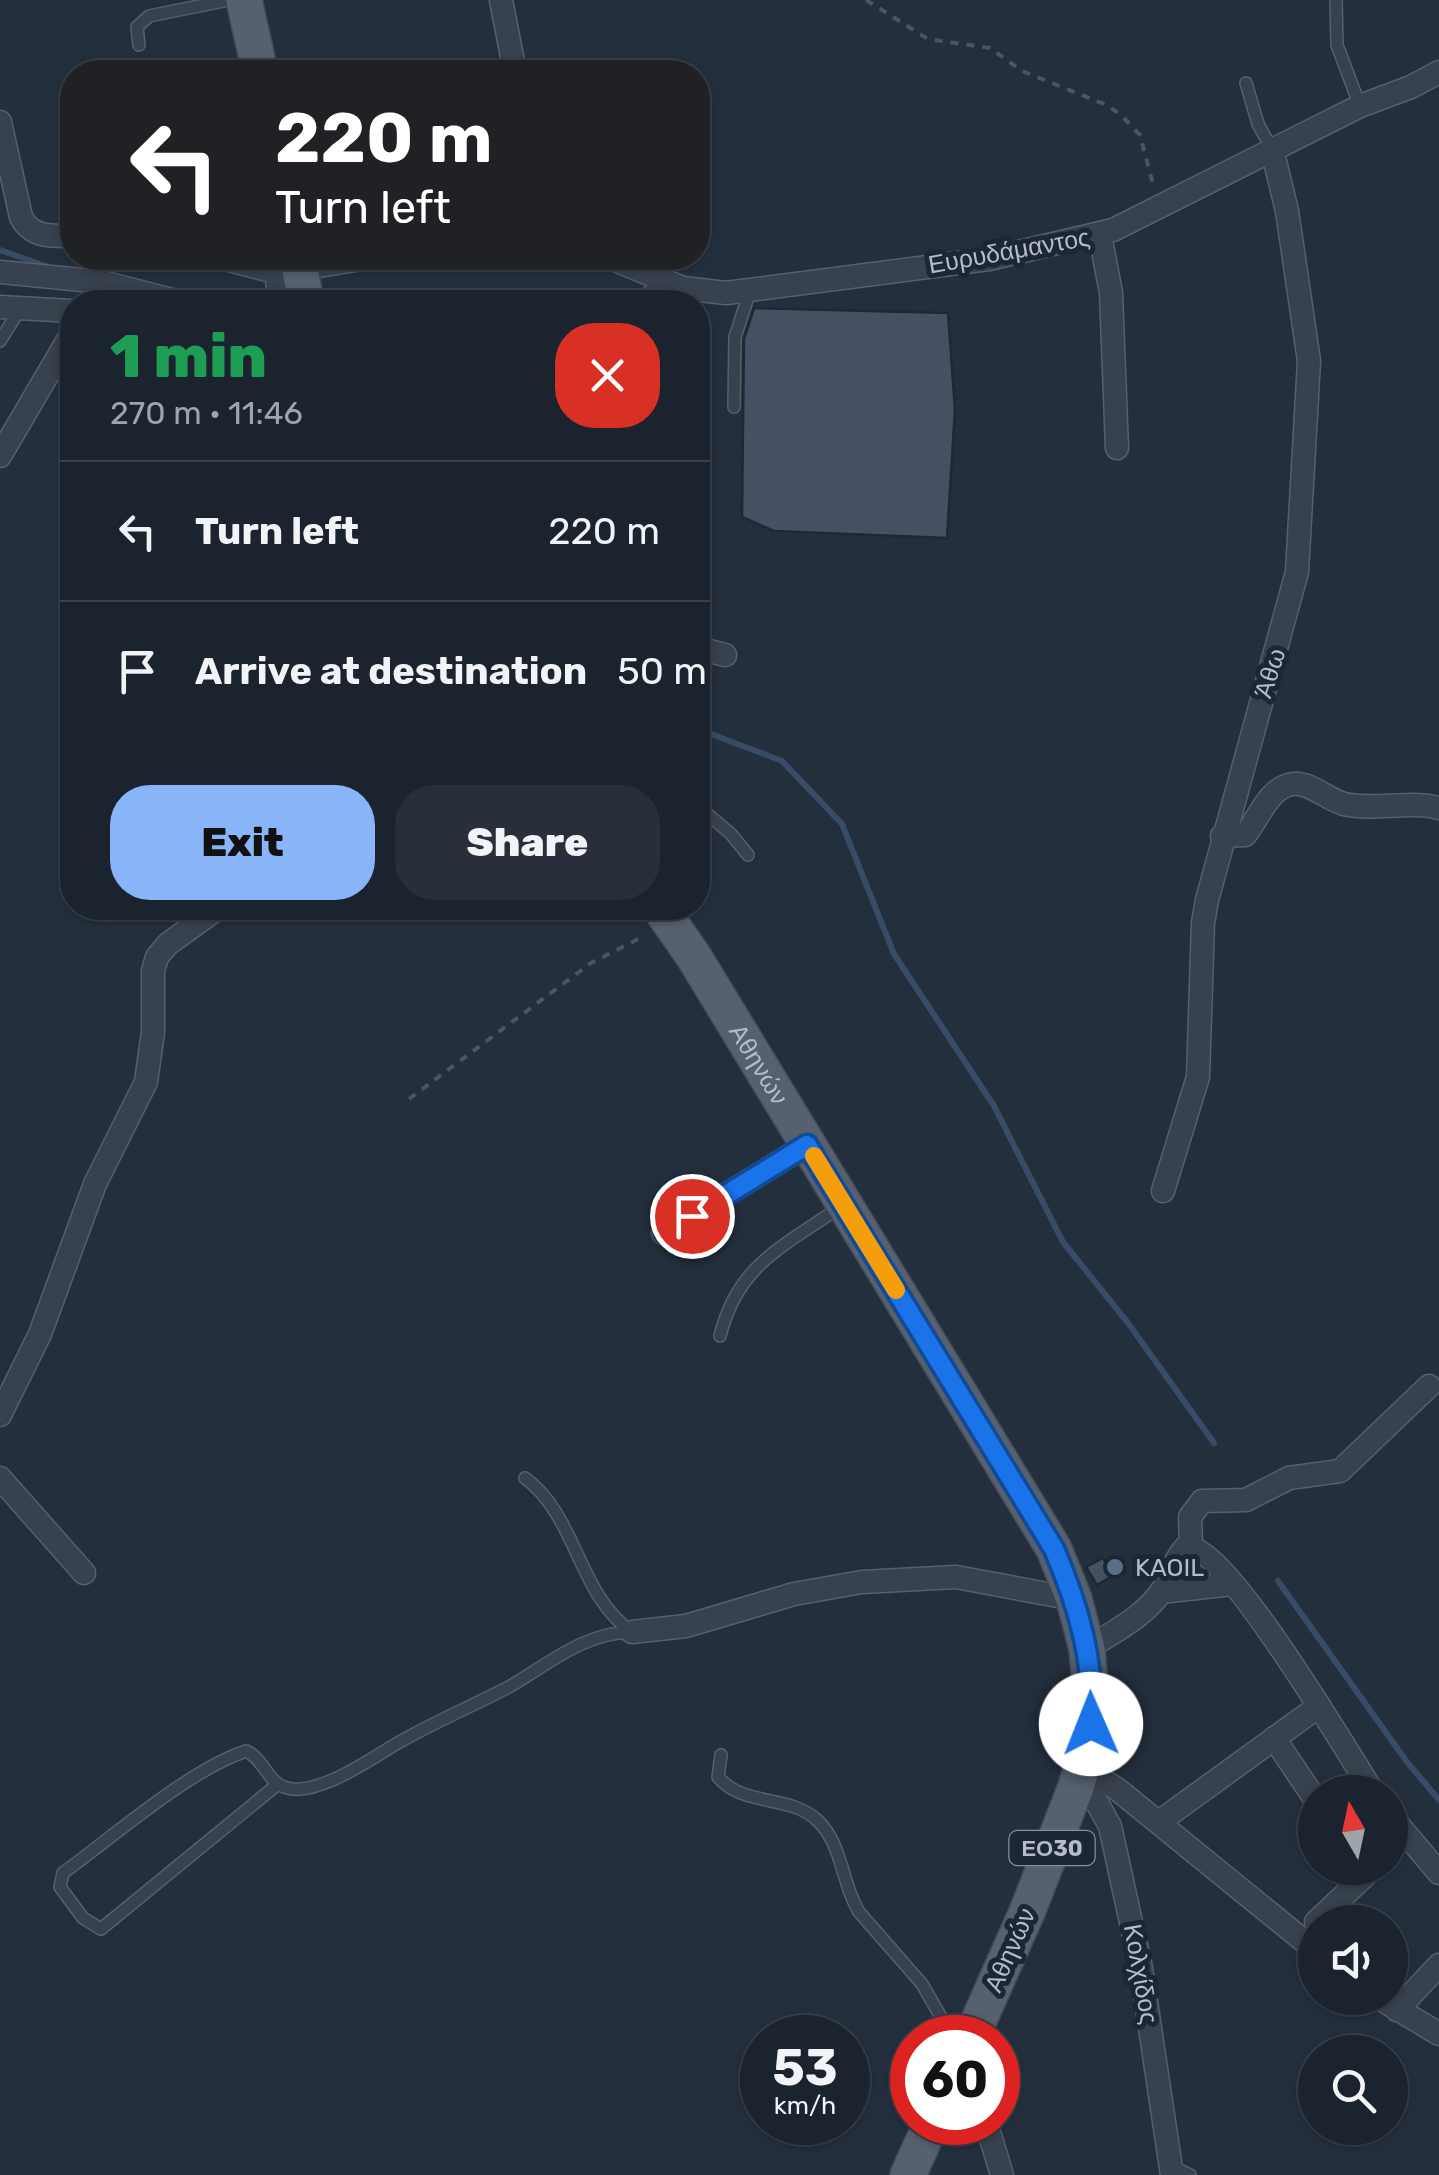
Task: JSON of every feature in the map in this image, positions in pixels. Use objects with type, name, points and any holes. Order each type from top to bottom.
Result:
[{"type":"main road","points":[[244,0],[257,60]]},
{"type":"main road","name":"Αθηνών","points":[[669,920],[1054,1549],[1074,1599],[1087,1649],[1092,1707],[1089,1741],[1027,1912],[981,2015]]},
{"type":"main road","points":[[908,2175],[922,2145]]},
{"type":"street","points":[[501,0],[514,60]]},
{"type":"street","name":"Ευρυδάμαντος","points":[[710,293],[750,291],[988,259],[1100,235],[1360,106],[1439,72]]},
{"type":"street","points":[[0,122],[21,217],[26,226],[40,234],[60,235]]},
{"type":"street","name":"Άθω","points":[[1163,1191],[1198,1078],[1203,923],[1222,836],[1288,616],[1298,556],[1309,360],[1287,211],[1272,149]]},
{"type":"street","points":[[1100,235],[1111,293],[1118,448]]},
{"type":"street","points":[[254,270],[297,285],[332,270]]},
{"type":"street","name":"Ευρυδάμαντος","points":[[637,270],[699,290]]},
{"type":"street","points":[[0,272],[102,282],[133,290]]},
{"type":"street","points":[[10,308],[60,311]]},
{"type":"street","points":[[0,456],[60,354]]},
{"type":"street","points":[[710,651],[725,655]]},
{"type":"street","points":[[1222,836],[1244,836],[1275,792],[1292,784],[1340,803],[1371,808],[1439,808]]},
{"type":"street","points":[[0,1415],[45,1322],[95,1184],[146,1082],[153,1032],[152,971],[157,956],[201,920]]},
{"type":"street","points":[[662,1233],[807,1145]]},
{"type":"street","points":[[1190,1546],[1190,1516],[1202,1501],[1246,1500],[1289,1478],[1340,1471],[1429,1386]]},
{"type":"street","points":[[0,1478],[84,1573]]},
{"type":"street","points":[[1190,1546],[1206,1555],[1232,1584],[1363,1775]]},
{"type":"street","points":[[1087,1649],[1134,1618],[1161,1592],[1178,1555],[1190,1546]]},
{"type":"street","points":[[632,1632],[686,1626],[794,1594],[862,1582],[956,1577],[1074,1599]]},
{"type":"street","points":[[1161,1592],[1232,1584]]},
{"type":"street","points":[[1158,1822],[1319,1706]]},
{"type":"street","points":[[1274,1738],[1298,1775]]},
{"type":"street","points":[[1078,1780],[1108,1783],[1298,1924]]},
{"type":"street","name":"Κολχίδος","points":[[1078,1780],[1096,1800],[1110,1826],[1141,1968],[1178,2172]]},
{"type":"street","points":[[1408,1851],[1439,1873]]},
{"type":"street","points":[[1336,1905],[1353,1885]]},
{"type":"street","points":[[1408,1989],[1439,1965]]},
{"type":"street","points":[[1407,2015],[1439,2034]]},
{"type":"street","points":[[993,2145],[1002,2175]]},
{"type":"lane","points":[[138,45],[137,27],[149,16],[229,0]]},
{"type":"lane","points":[[1336,0],[1337,45],[1360,106]]},
{"type":"lane","points":[[1246,83],[1258,124],[1272,149]]},
{"type":"lane","points":[[650,290],[660,280]]},
{"type":"lane","points":[[734,407],[735,337],[750,291]]},
{"type":"lane","points":[[0,341],[10,308]]},
{"type":"lane","points":[[710,816],[748,855]]},
{"type":"lane","points":[[720,1336],[734,1294],[752,1270],[843,1204]]},
{"type":"lane","points":[[525,1478],[547,1500],[610,1614],[632,1632]]},
{"type":"lane","points":[[278,1784],[101,1929],[83,1918],[60,1887],[64,1873],[191,1780],[233,1755],[246,1751],[256,1755],[278,1784],[294,1789],[336,1778],[583,1643],[602,1635],[632,1632]]},
{"type":"lane","points":[[721,1755],[718,1778],[727,1787],[798,1808],[824,1829],[840,1859],[850,1899],[922,1984],[940,2015]]},
{"type":"path","points":[[866,0],[928,38],[990,48],[1022,71],[1120,114],[1140,135],[1158,207]]},
{"type":"path","points":[[409,1099],[591,963],[658,920]]},
{"type":"building","points":[[754,308],[948,313],[955,410],[947,538],[774,531],[742,517],[744,339]]},
{"type":"building","points":[[1103,1558],[1114,1575],[1097,1585],[1086,1567]]},
{"type":"waterway","points":[[0,250],[51,268]]},
{"type":"waterway","points":[[710,734],[782,761],[842,824],[894,954],[994,1106],[1063,1242],[1128,1323],[1214,1443]]},
{"type":"waterway","points":[[1278,1581],[1407,1762],[1439,1800]]},
{"type":"slow traffic","points":[[814,1156],[896,1290]]},
{"type":"place","name":"KAOIL","points":[[1115,1567]]},
{"type":"route","points":[[692,1216],[807,1145],[1054,1549],[1074,1599],[1087,1649],[1091,1724]]}]
